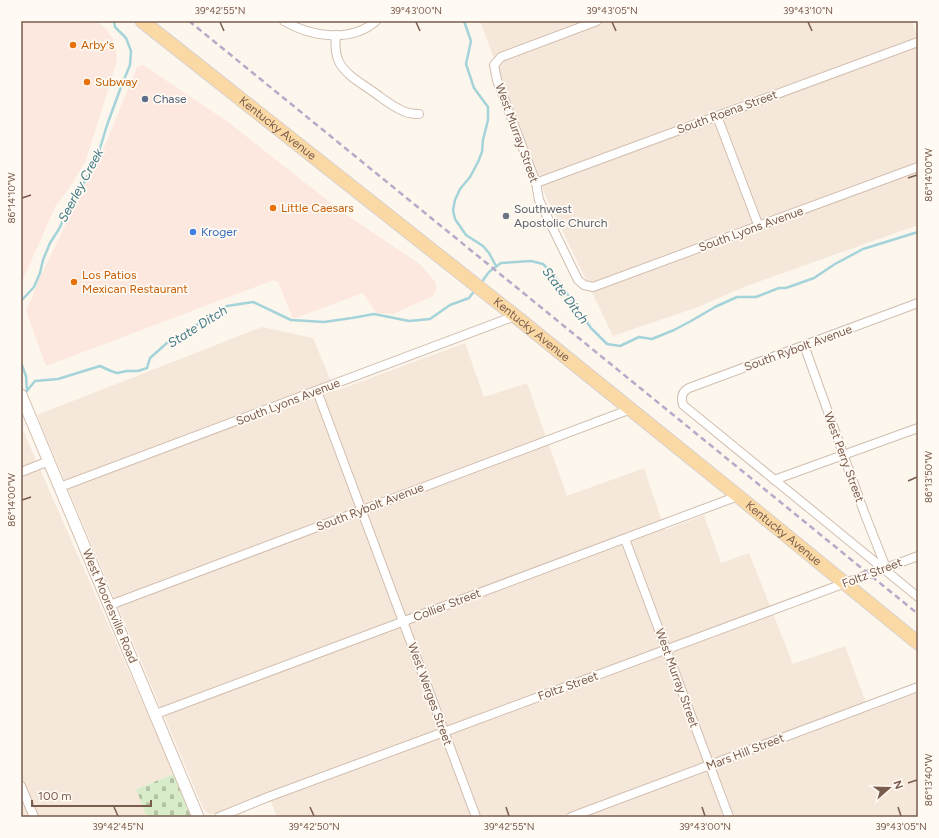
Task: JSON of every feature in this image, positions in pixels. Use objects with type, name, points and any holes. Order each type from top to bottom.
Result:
[{"type":"main road","name":"Kentucky Avenue","points":[[142,21],[515,316],[918,643]]},
{"type":"main road","name":"West Mooresville Road","points":[[21,395],[198,817]]},
{"type":"street","points":[[284,21],[311,32],[336,35],[360,32],[376,21]]},
{"type":"street","name":"West Murray Street","points":[[584,285],[578,280],[538,200],[536,183],[497,80],[494,65],[501,57],[597,21]]},
{"type":"street","points":[[336,35],[335,47],[337,57],[346,72],[399,109],[409,113],[419,114]]},
{"type":"street","name":"South Roena Street","points":[[536,183],[918,42]]},
{"type":"street","points":[[717,116],[758,227]]},
{"type":"street","name":"South Lyons Avenue","points":[[584,285],[593,288],[918,167]]},
{"type":"street","name":"South Rybolt Avenue","points":[[774,480],[683,405],[681,400],[685,390],[918,303]]},
{"type":"street","name":"South Lyons Avenue","points":[[60,487],[515,316]]},
{"type":"street","name":"West Perry Street","points":[[804,345],[885,569]]},
{"type":"street","name":"West Werges Street","points":[[317,391],[476,817]]},
{"type":"street","name":"South Rybolt Avenue","points":[[110,605],[631,409]]},
{"type":"street","points":[[774,480],[918,428]]},
{"type":"street","points":[[21,472],[49,461]]},
{"type":"street","points":[[774,480],[918,597]]},
{"type":"street","name":"Collier Street","points":[[156,714],[738,496]]},
{"type":"street","name":"West Murray Street","points":[[625,539],[729,817]]},
{"type":"street","name":"Foltz Street","points":[[219,817],[268,797],[918,556]]},
{"type":"street","name":"Mars Hill Street","points":[[571,817],[918,687]]},
{"type":"street","points":[[21,786],[34,817]]},
{"type":"shaded area","points":[[21,21],[96,21],[106,29],[113,39],[117,61],[86,160],[72,184],[55,207],[21,282]]},
{"type":"shaded area","points":[[480,21],[912,21],[918,39],[918,225],[744,287],[698,307],[613,336],[545,195]]},
{"type":"shaded area","points":[[143,65],[228,122],[341,211],[421,265],[436,283],[436,290],[433,296],[393,314],[376,313],[363,293],[293,319],[278,282],[274,280],[46,366],[26,311],[41,275],[106,143],[137,67]]},
{"type":"shaded area","points":[[262,327],[313,338],[335,391],[465,343],[484,397],[527,383],[567,496],[644,468],[665,530],[704,515],[721,563],[749,553],[793,664],[845,646],[869,711],[918,693],[918,817],[277,817],[267,792],[214,814],[208,814],[203,808],[37,415]]},
{"type":"shaded area","points":[[21,426],[174,774],[136,789],[147,817],[21,817]]},
{"type":"green space","points":[[174,774],[191,817],[147,817],[136,789]]},
{"type":"waterway","name":"Seerley Creek","points":[[21,301],[34,287],[50,243],[77,197],[98,155],[107,125],[130,65],[131,51],[126,38],[115,27],[114,21]]},
{"type":"waterway","points":[[464,21],[471,41],[466,64],[474,88],[488,107],[488,120],[483,140],[482,152],[470,177],[460,189],[455,200],[453,210],[455,219],[466,235],[483,246],[489,253],[496,266]]},
{"type":"waterway","name":"State Ditch","points":[[481,283],[489,272],[501,263],[531,261],[543,264],[554,275],[591,328],[607,344],[620,346],[639,337],[652,339],[674,330],[715,307],[737,297],[756,297],[779,288],[786,288],[814,278],[835,264],[863,249],[918,232]]},
{"type":"waterway","name":"State Ditch","points":[[26,392],[35,381],[58,379],[100,366],[117,373],[138,371],[147,368],[150,358],[168,342],[227,306],[253,302],[291,320],[324,322],[374,314],[409,321],[430,319],[450,305],[469,298],[475,290]]},
{"type":"waterway","name":"Seerley Creek","points":[[21,363],[26,376],[27,391]]},
{"type":"railway","points":[[189,21],[918,614]]},
{"type":"place","name":"Arby's","points":[[73,45]]},
{"type":"place","name":"Subway","points":[[87,82]]},
{"type":"place","name":"Chase","points":[[145,99]]},
{"type":"place","name":"Little Caesars","points":[[273,208]]},
{"type":"place","name":"Southwest Apostolic Church","points":[[506,216]]},
{"type":"place","name":"Kroger","points":[[193,232]]},
{"type":"place","name":"Los Patios Mexican Restaurant","points":[[74,282]]}]
